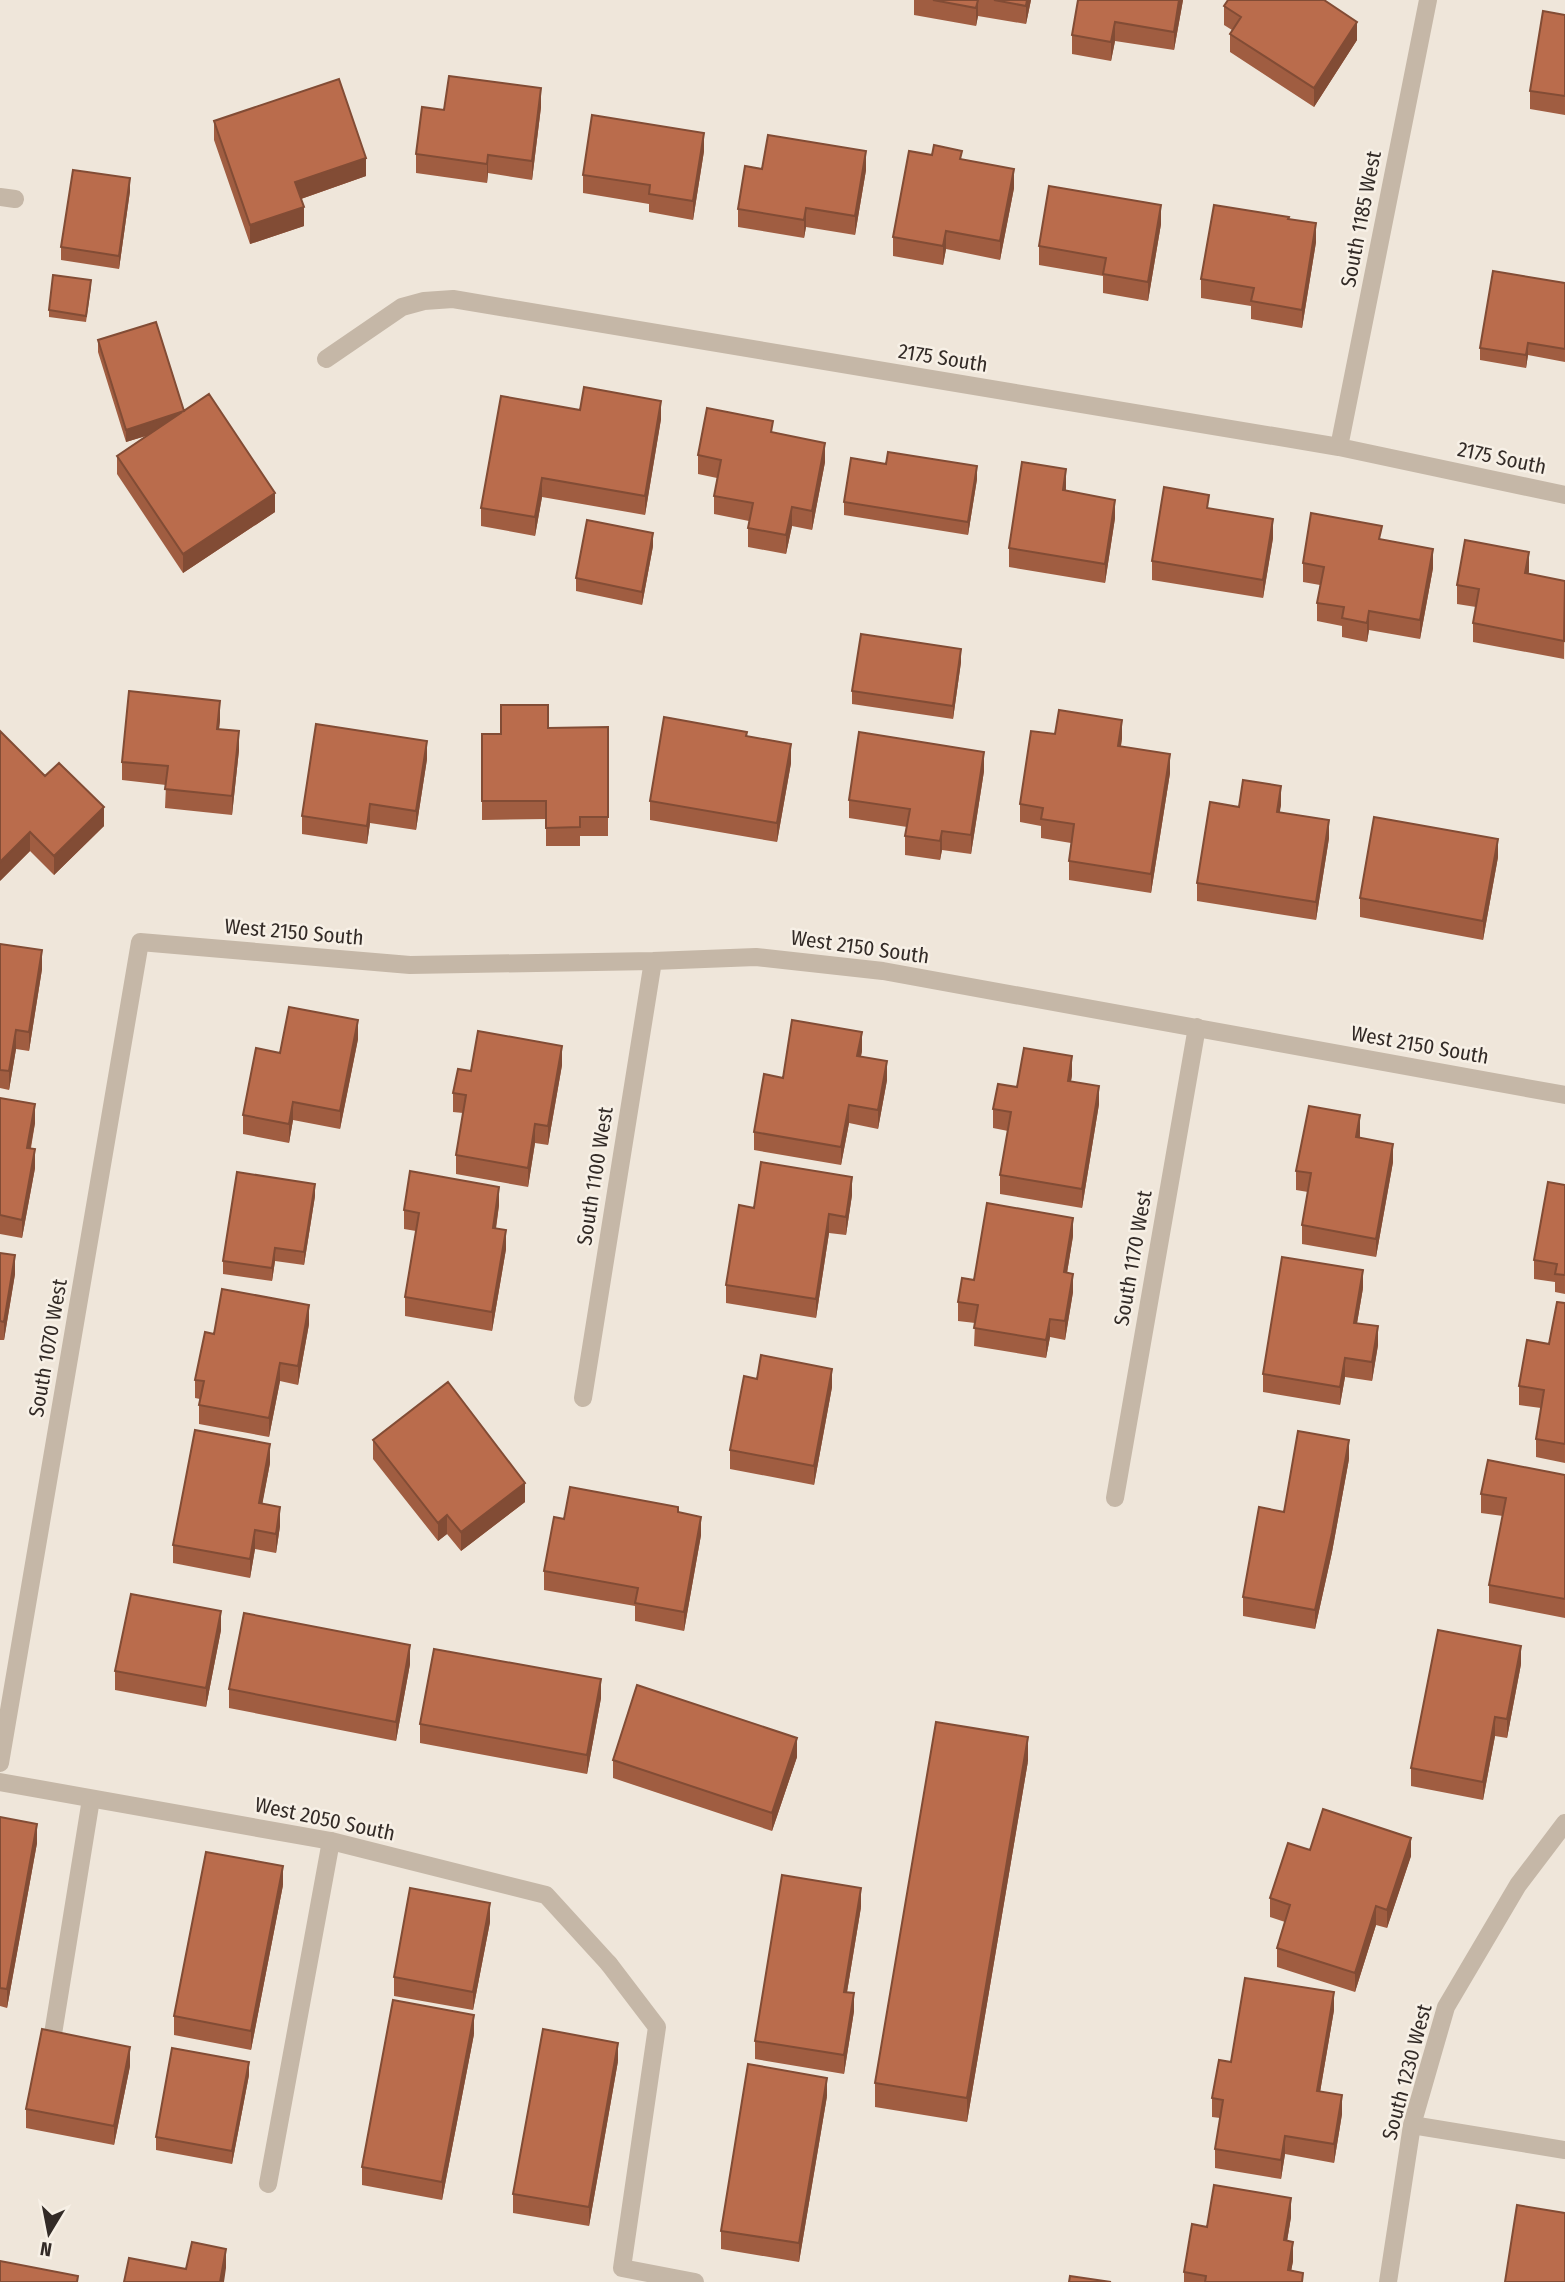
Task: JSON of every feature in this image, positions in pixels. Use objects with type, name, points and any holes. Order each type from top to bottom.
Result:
[{"type":"street","name":"South 1185 West","points":[[1339,447],[1428,0]]},
{"type":"street","name":"2175 South","points":[[326,359],[401,307],[424,301],[453,299],[1339,447],[1565,495]]},
{"type":"street","name":"West 2150 South","points":[[140,942],[410,965],[756,957],[883,971],[1565,1095]]},
{"type":"street","name":"South 1070 West","points":[[0,1763],[140,942]]},
{"type":"street","name":"South 1100 West","points":[[583,1398],[653,961]]},
{"type":"street","name":"South 1170 West","points":[[1115,1498],[1196,1027]]},
{"type":"street","name":"West 2050 South","points":[[0,1782],[331,1841],[546,1895],[609,1964],[657,2027],[622,2268],[695,2282]]},
{"type":"street","points":[[52,2040],[91,1799]]},
{"type":"street","name":"South 1230 West","points":[[1388,2282],[1412,2125],[1446,2007],[1518,1885],[1565,1823]]},
{"type":"street","points":[[268,2184],[331,1841]]},
{"type":"street","points":[[1412,2125],[1565,2150]]},
{"type":"building","points":[[933,0],[978,0],[976,8]]},
{"type":"building","points":[[994,0],[1027,0],[1026,6]]},
{"type":"building","points":[[1078,0],[1179,0],[1174,32],[1115,22],[1111,42],[1072,35]]},
{"type":"building","points":[[1228,0],[1324,0],[1357,22],[1314,88],[1230,34],[1241,17],[1224,6]]},
{"type":"building","points":[[1543,11],[1565,15],[1565,96],[1530,91]]},
{"type":"building","points":[[449,76],[541,88],[532,161],[488,155],[487,164],[416,154],[422,107],[444,110]]},
{"type":"building","points":[[339,79],[366,158],[295,182],[304,207],[250,225],[214,121]]},
{"type":"building","points":[[592,115],[704,133],[693,201],[649,194],[650,185],[583,175]]},
{"type":"building","points":[[768,135],[866,151],[855,216],[806,208],[804,220],[738,209],[745,166],[762,169]]},
{"type":"building","points":[[934,145],[962,151],[960,159],[1014,169],[1000,241],[946,231],[943,246],[893,237],[909,151],[932,155]]},
{"type":"building","points":[[73,170],[130,178],[119,256],[61,247]]},
{"type":"building","points":[[1049,186],[1161,205],[1148,282],[1103,274],[1106,258],[1039,246]]},
{"type":"building","points":[[1214,205],[1316,223],[1302,310],[1251,301],[1254,288],[1201,279]]},
{"type":"building","points":[[1493,271],[1565,283],[1565,349],[1528,343],[1526,355],[1480,348]]},
{"type":"building","points":[[53,275],[91,280],[86,316],[49,310]]},
{"type":"building","points":[[156,322],[184,411],[126,430],[98,340]]},
{"type":"building","points":[[584,387],[661,401],[645,496],[542,478],[535,517],[481,508],[501,396],[580,410]]},
{"type":"building","points":[[209,394],[275,493],[183,554],[117,456]]},
{"type":"building","points":[[707,408],[773,421],[771,432],[825,443],[812,511],[792,507],[786,535],[748,528],[753,503],[714,496],[721,460],[698,455]]},
{"type":"building","points":[[888,452],[977,466],[968,522],[844,502],[851,458],[886,464]]},
{"type":"building","points":[[1022,462],[1066,469],[1063,490],[1115,500],[1105,564],[1009,548]]},
{"type":"building","points":[[1164,487],[1209,495],[1207,508],[1273,519],[1263,580],[1152,561]]},
{"type":"building","points":[[1311,513],[1382,526],[1379,539],[1433,549],[1420,620],[1369,611],[1367,623],[1342,618],[1344,607],[1317,603],[1324,567],[1303,563]]},
{"type":"building","points":[[587,520],[653,533],[642,592],[576,578]]},
{"type":"building","points":[[1465,540],[1529,552],[1525,573],[1565,581],[1564,641],[1473,623],[1479,589],[1457,585]]},
{"type":"building","points":[[861,634],[961,649],[953,706],[852,691]]},
{"type":"building","points":[[129,691],[220,701],[217,729],[239,731],[232,796],[165,789],[168,766],[122,762]]},
{"type":"building","points":[[501,705],[548,705],[548,728],[608,727],[608,817],[580,817],[580,827],[546,828],[546,801],[482,801],[482,734],[501,734]]},
{"type":"building","points":[[1059,710],[1122,720],[1118,746],[1170,754],[1151,874],[1069,861],[1074,824],[1041,819],[1043,808],[1020,804],[1031,731],[1055,734]]},
{"type":"building","points":[[664,717],[747,732],[746,736],[791,744],[777,823],[650,801]]},
{"type":"building","points":[[316,724],[427,741],[416,811],[370,804],[367,826],[302,816]]},
{"type":"building","points":[[0,731],[45,776],[59,763],[104,807],[54,856],[30,832],[0,862]]},
{"type":"building","points":[[859,732],[984,752],[971,835],[942,831],[940,841],[905,836],[910,809],[849,800]]},
{"type":"building","points":[[1243,780],[1281,786],[1277,812],[1329,820],[1316,902],[1197,883],[1210,802],[1239,807]]},
{"type":"building","points":[[1374,817],[1498,839],[1483,921],[1360,898]]},
{"type":"building","points":[[0,944],[42,950],[29,1032],[16,1030],[9,1071],[0,1070]]},
{"type":"building","points":[[289,1007],[358,1020],[340,1111],[293,1102],[289,1124],[243,1115],[256,1048],[280,1053]]},
{"type":"building","points":[[792,1020],[862,1032],[857,1056],[887,1061],[878,1110],[849,1105],[841,1147],[754,1132],[764,1074],[783,1078]]},
{"type":"building","points":[[478,1031],[562,1046],[548,1126],[535,1124],[528,1168],[456,1155],[466,1095],[453,1093],[458,1069],[471,1071]]},
{"type":"building","points":[[1024,1048],[1072,1056],[1068,1081],[1099,1086],[1082,1189],[1000,1175],[1011,1112],[993,1109],[998,1084],[1017,1087]]},
{"type":"building","points":[[0,1098],[35,1104],[27,1148],[35,1149],[22,1220],[0,1215]]},
{"type":"building","points":[[1309,1106],[1360,1115],[1356,1137],[1393,1144],[1376,1239],[1302,1225],[1311,1173],[1296,1171]]},
{"type":"building","points":[[761,1162],[852,1177],[846,1217],[829,1214],[816,1299],[726,1285],[739,1205],[754,1208]]},
{"type":"building","points":[[410,1171],[499,1187],[493,1228],[506,1230],[492,1312],[405,1297],[419,1213],[404,1210]]},
{"type":"building","points":[[237,1172],[315,1184],[304,1252],[275,1248],[272,1268],[223,1261]]},
{"type":"building","points":[[1548,1182],[1565,1185],[1565,1275],[1555,1274],[1557,1264],[1534,1260]]},
{"type":"building","points":[[987,1203],[1073,1218],[1064,1272],[1073,1274],[1065,1321],[1050,1319],[1046,1340],[974,1328],[978,1305],[958,1302],[962,1278],[974,1280]]},
{"type":"building","points":[[0,1253],[15,1255],[4,1322],[0,1321]]},
{"type":"building","points":[[1282,1257],[1363,1270],[1354,1323],[1378,1326],[1372,1362],[1345,1358],[1340,1387],[1263,1374]]},
{"type":"building","points":[[222,1289],[309,1305],[298,1366],[280,1363],[269,1418],[199,1405],[204,1381],[195,1380],[205,1332],[214,1334]]},
{"type":"building","points":[[1557,1302],[1565,1303],[1565,1444],[1536,1439],[1544,1390],[1519,1386],[1527,1340],[1549,1344]]},
{"type":"building","points":[[761,1355],[832,1369],[814,1466],[730,1450],[744,1376],[757,1379]]},
{"type":"building","points":[[448,1382],[525,1483],[461,1532],[447,1515],[438,1523],[373,1440]]},
{"type":"building","points":[[195,1430],[270,1444],[259,1503],[280,1507],[276,1534],[255,1530],[250,1559],[173,1545]]},
{"type":"building","points":[[1298,1431],[1349,1440],[1315,1610],[1243,1597],[1259,1507],[1284,1512]]},
{"type":"building","points":[[1488,1460],[1565,1475],[1565,1599],[1489,1585],[1506,1498],[1481,1494]]},
{"type":"building","points":[[570,1487],[678,1507],[678,1512],[701,1517],[684,1612],[635,1603],[638,1588],[544,1571],[554,1517],[564,1519]]},
{"type":"building","points":[[131,1594],[221,1611],[206,1688],[115,1671]]},
{"type":"building","points":[[244,1613],[410,1645],[396,1722],[229,1689]]},
{"type":"building","points":[[1438,1630],[1521,1646],[1507,1719],[1495,1717],[1483,1782],[1411,1768]]},
{"type":"building","points":[[434,1649],[601,1679],[587,1755],[420,1724]]},
{"type":"building","points":[[637,1685],[797,1738],[772,1813],[613,1760]]},
{"type":"building","points":[[936,1722],[1028,1737],[967,2098],[875,2083]]},
{"type":"building","points":[[1323,1809],[1411,1838],[1387,1910],[1376,1906],[1355,1973],[1277,1948],[1290,1905],[1270,1898],[1288,1843],[1310,1850]]},
{"type":"building","points":[[0,1817],[37,1824],[7,1989],[0,1988]]},
{"type":"building","points":[[206,1852],[283,1866],[251,2031],[174,2016]]},
{"type":"building","points":[[782,1875],[861,1888],[844,1992],[854,1993],[844,2055],[755,2041]]},
{"type":"building","points":[[410,1888],[490,1903],[473,1992],[394,1977]]},
{"type":"building","points":[[1245,1978],[1334,1992],[1317,2091],[1342,2095],[1334,2144],[1285,2136],[1281,2160],[1215,2149],[1223,2100],[1212,2098],[1219,2060],[1231,2062]]},
{"type":"building","points":[[393,2000],[474,2015],[442,2182],[362,2167]]},
{"type":"building","points":[[42,2029],[130,2047],[114,2126],[26,2109]]},
{"type":"building","points":[[543,2029],[618,2043],[589,2207],[513,2194]]},
{"type":"building","points":[[172,2048],[249,2062],[232,2151],[156,2137]]},
{"type":"building","points":[[748,2064],[827,2078],[799,2243],[721,2231]]},
{"type":"building","points":[[1214,2185],[1291,2198],[1284,2240],[1293,2242],[1288,2270],[1303,2273],[1302,2282],[1205,2282],[1206,2276],[1184,2272],[1192,2224],[1207,2227]]},
{"type":"building","points":[[1517,2205],[1565,2213],[1565,2282],[1505,2282]]},
{"type":"building","points":[[192,2242],[226,2249],[220,2282],[124,2282],[129,2258],[186,2269]]},
{"type":"building","points":[[0,2261],[78,2276],[77,2282],[0,2282]]},
{"type":"building","points":[[1070,2276],[1111,2282],[1069,2282]]}]
